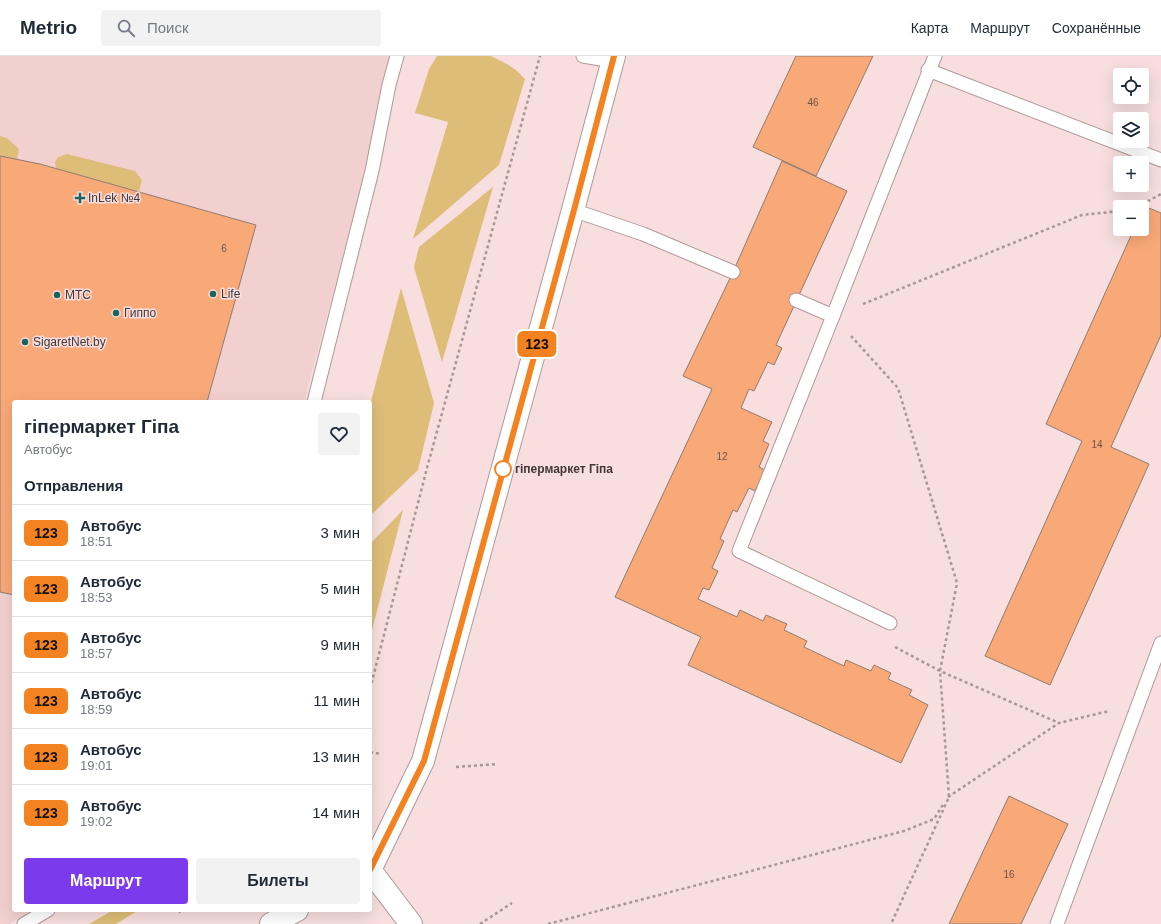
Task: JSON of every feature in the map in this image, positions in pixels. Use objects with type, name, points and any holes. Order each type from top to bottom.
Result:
[{"type":"main road","points":[[372,866],[424,761],[574,210],[613,58]]},
{"type":"main road","points":[[372,873],[411,924]]},
{"type":"main road","points":[[271,924],[293,912]]},
{"type":"lane","points":[[315,400],[372,171],[389,85],[397,56]]},
{"type":"lane","points":[[583,56],[613,58]]},
{"type":"lane","points":[[890,623],[739,551],[833,316],[934,56]]},
{"type":"lane","points":[[928,70],[1161,160]]},
{"type":"lane","points":[[574,210],[643,234],[733,272]]},
{"type":"lane","points":[[796,300],[833,316]]},
{"type":"lane","points":[[1056,924],[1161,644]]},
{"type":"lane","points":[[24,924],[45,912]]},
{"type":"path","points":[[372,681],[429,461],[540,56]]},
{"type":"path","points":[[1149,200],[1161,194]]},
{"type":"path","points":[[891,924],[949,797],[940,670],[957,583],[898,388],[833,316],[1082,215],[1113,212]]},
{"type":"path","points":[[890,623],[889,644],[940,670],[1059,723]]},
{"type":"path","points":[[548,924],[904,831],[934,819],[949,797],[1059,723],[1138,704]]},
{"type":"path","points":[[372,752],[381,754]]},
{"type":"path","points":[[456,767],[498,764]]},
{"type":"path","points":[[480,924],[512,903]]},
{"type":"shaded area","points":[[0,56],[396,56],[305,400],[12,400],[12,912],[29,912],[10,924],[0,924]]},
{"type":"shaded area","points":[[437,56],[491,56],[516,70],[525,79],[499,165],[413,239],[448,122],[415,113],[429,69]]},
{"type":"shaded area","points":[[0,136],[7,138],[19,149],[17,160],[0,156]]},
{"type":"shaded area","points":[[67,154],[135,171],[142,180],[139,192],[56,169],[55,162],[58,157]]},
{"type":"shaded area","points":[[493,187],[442,362],[414,267],[419,247]]},
{"type":"shaded area","points":[[401,288],[434,403],[418,470],[372,514],[371,400]]},
{"type":"shaded area","points":[[403,510],[372,630],[372,542]]},
{"type":"shaded area","points":[[110,912],[136,912],[116,924],[89,924]]},
{"type":"building","points":[[796,56],[873,56],[816,176],[753,147]]},
{"type":"building","name":"Гиппо","points":[[0,156],[40,164],[256,225],[208,400],[12,400],[12,595],[0,592]]},
{"type":"building","points":[[782,161],[847,191],[776,345],[782,348],[774,365],[768,362],[754,391],[749,389],[741,408],[772,422],[763,441],[769,444],[759,467],[765,470],[755,491],[749,488],[737,512],[733,510],[720,539],[724,541],[712,568],[718,571],[709,590],[703,588],[698,599],[737,617],[740,610],[763,621],[766,615],[787,624],[784,630],[807,641],[804,647],[844,666],[846,660],[871,671],[874,665],[891,673],[888,679],[912,690],[909,695],[928,705],[901,763],[688,665],[701,637],[615,597],[712,389],[683,376],[733,272]]},
{"type":"building","points":[[1149,208],[1161,213],[1161,335],[1111,447],[1149,464],[1050,685],[985,656],[1082,441],[1046,424],[1131,236],[1149,236]]},
{"type":"building","points":[[1009,796],[1068,824],[1021,924],[949,924]]},
{"type":"bus line","name":"123","points":[[372,866],[424,761],[574,210],[614,56]]},
{"type":"place","name":"InLek №4","points":[[80,198]]},
{"type":"place","name":"Life","points":[[213,294]]},
{"type":"place","name":"МТС","points":[[57,295]]},
{"type":"place","name":"Гиппо","points":[[116,313]]},
{"type":"place","name":"SigaretNet.by","points":[[25,342]]},
{"type":"place","name":"гіпермаркет Гіпа","points":[[503,469]]}]
